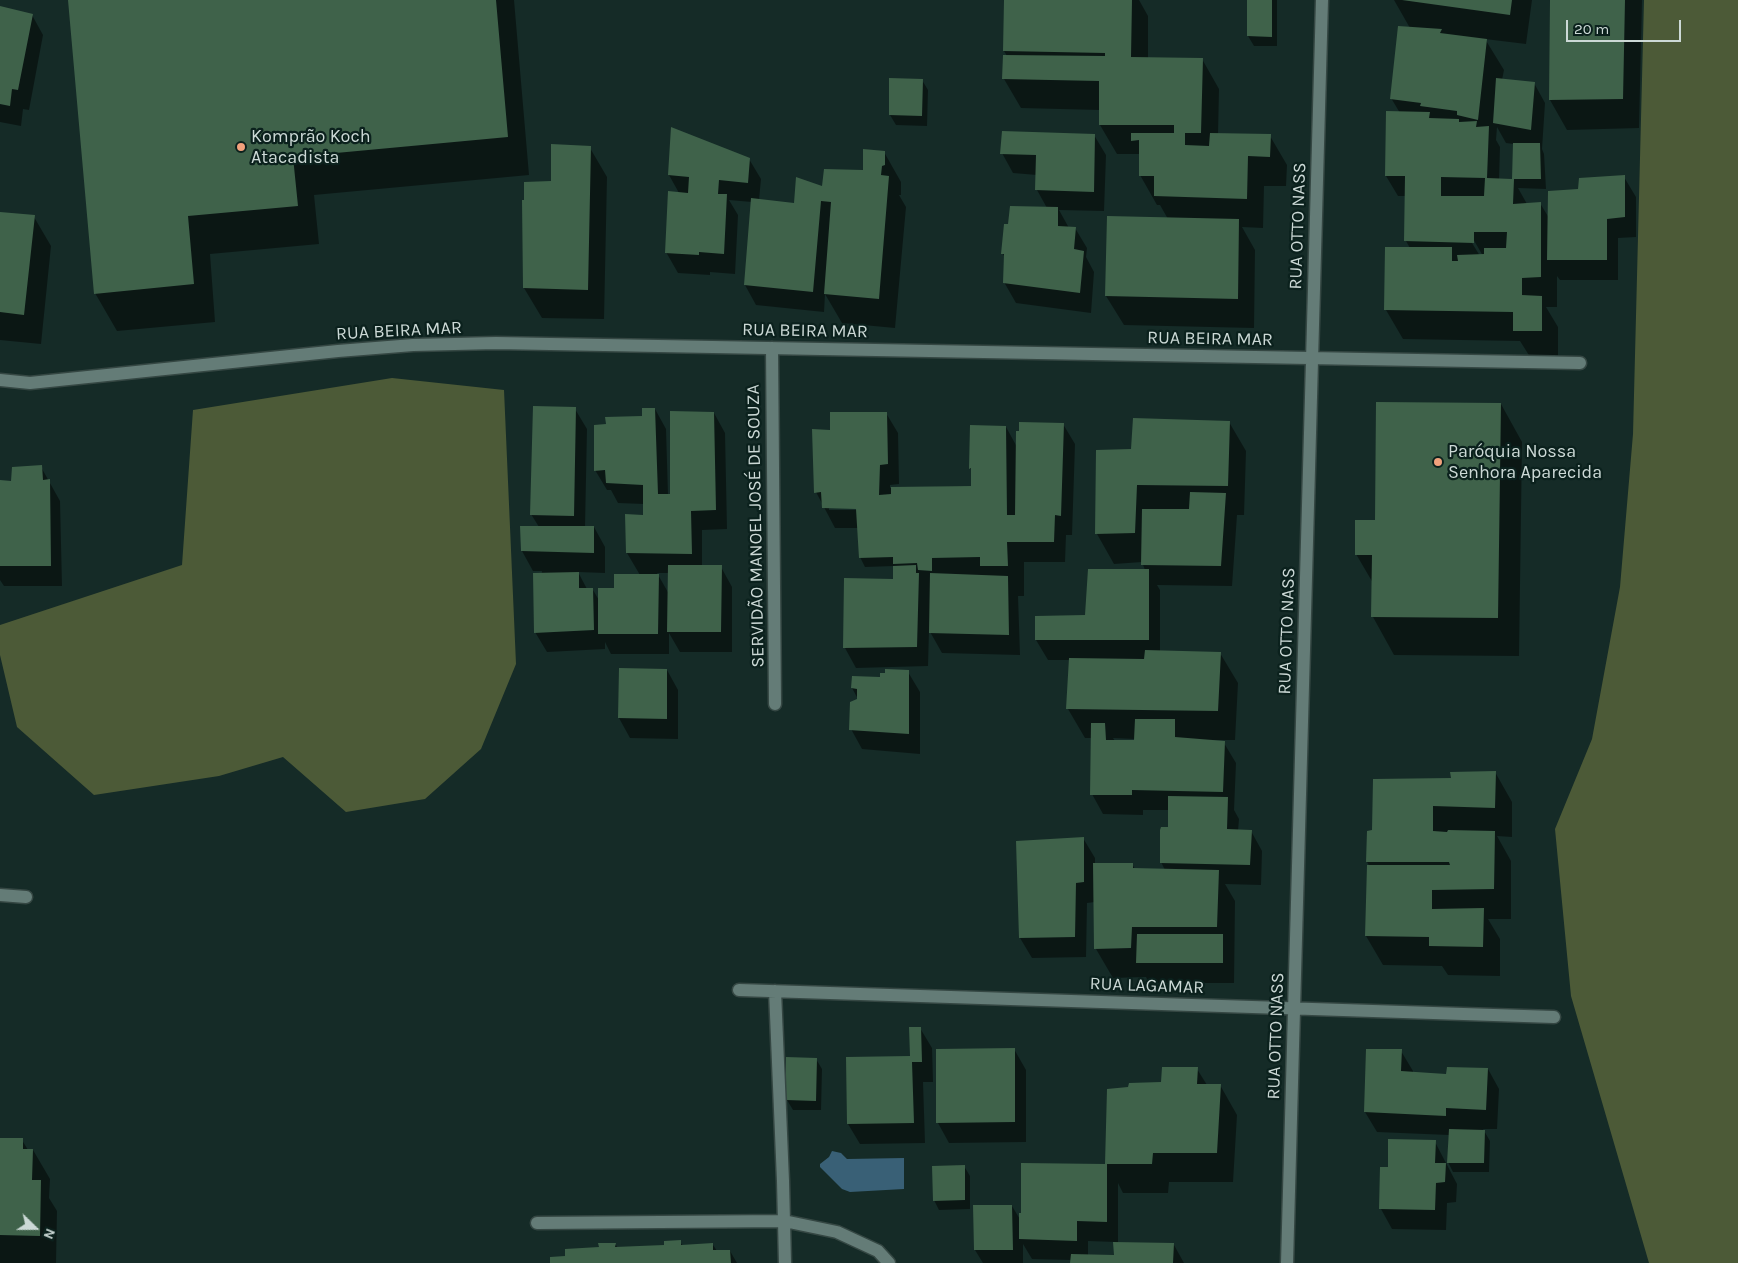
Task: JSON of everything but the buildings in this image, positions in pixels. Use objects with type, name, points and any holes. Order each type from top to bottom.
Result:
[{"type":"street","name":"RUA OTTO NASS","points":[[1287,1263],[1322,0]]},
{"type":"street","name":"RUA BEIRA MAR","points":[[0,380],[30,383],[338,351],[413,345],[496,344],[1580,363]]},
{"type":"street","name":"SERVIDÃO MANOEL JOSÉ DE SOUZA","points":[[772,348],[776,704]]},
{"type":"street","points":[[0,895],[26,897]]},
{"type":"street","name":"RUA LAGAMAR","points":[[739,990],[1554,1017]]},
{"type":"street","points":[[775,991],[785,1263]]},
{"type":"street","points":[[537,1223],[784,1221],[837,1232],[878,1251],[889,1263]]},
{"type":"green space","points":[[1644,0],[1738,0],[1738,1263],[1649,1263],[1571,996],[1555,829],[1592,739],[1620,587],[1633,434]]},
{"type":"green space","points":[[392,378],[504,390],[516,664],[481,749],[425,799],[346,812],[283,757],[219,776],[94,795],[17,727],[0,655],[0,625],[182,565],[193,410]]},
{"type":"water","points":[[832,1151],[841,1153],[847,1159],[904,1158],[904,1189],[850,1192],[842,1189],[820,1167],[820,1164],[829,1157]]},
{"type":"place","name":"Komprão Koch Atacadista","points":[[241,147]]},
{"type":"place","name":"Paróquia Nossa Senhora Aparecida","points":[[1438,462]]}]
